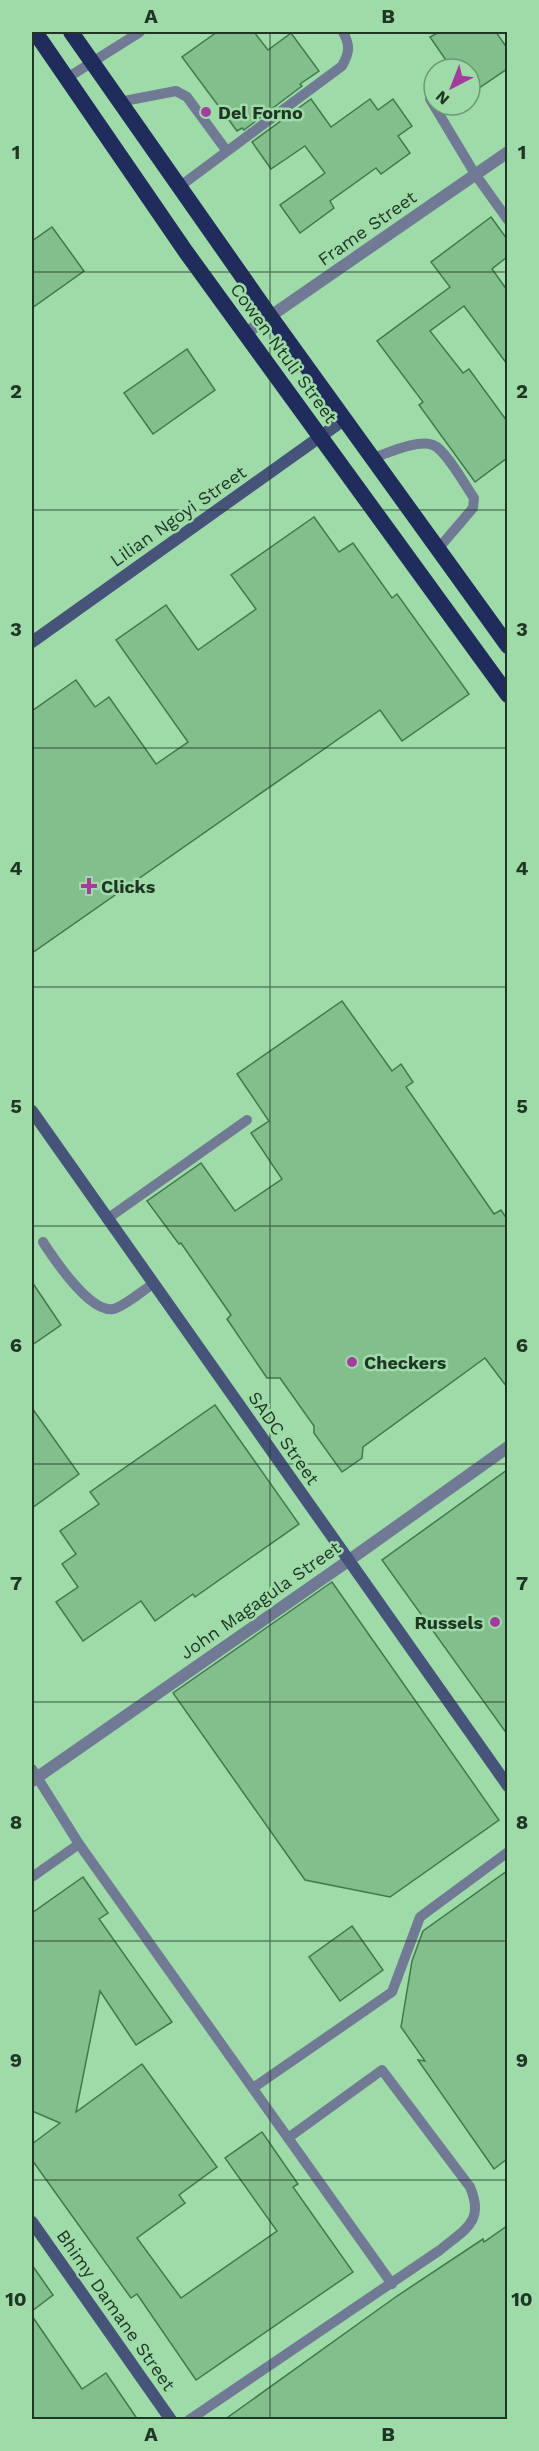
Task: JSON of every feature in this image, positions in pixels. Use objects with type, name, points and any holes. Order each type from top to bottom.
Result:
[{"type":"highway","name":"Cowen Ntuli Street","points":[[35,32],[186,252],[507,695]]},
{"type":"highway","name":"Cowen Ntuli Street","points":[[71,32],[270,316],[507,646]]},
{"type":"main road","name":"Lilian Ngoyi Street","points":[[32,642],[345,419]]},
{"type":"main road","name":"SADC Street","points":[[32,1111],[507,1786]]},
{"type":"main road","name":"Bhimy Damane Street","points":[[32,2222],[171,2420]]},
{"type":"street","name":"Frame Street","points":[[246,333],[507,152]]},
{"type":"street","name":"John Magagula Street","points":[[33,1776],[348,1561],[507,1447]]},
{"type":"lane","points":[[67,78],[140,32]]},
{"type":"lane","points":[[179,186],[342,66],[348,55],[350,44],[343,32]]},
{"type":"lane","points":[[119,102],[176,91],[187,97],[226,150]]},
{"type":"lane","points":[[441,117],[475,174],[507,219]]},
{"type":"lane","points":[[373,458],[407,446],[426,444],[432,444],[441,451],[474,498],[475,503],[438,549]]},
{"type":"lane","points":[[107,1218],[247,1120]]},
{"type":"lane","points":[[43,1242],[74,1284],[104,1308],[117,1308],[153,1284]]},
{"type":"lane","points":[[33,1776],[392,2284]]},
{"type":"lane","points":[[32,1877],[79,1844]]},
{"type":"lane","points":[[253,2088],[392,1992],[420,1917],[507,1852]]},
{"type":"lane","points":[[189,2420],[392,2284],[440,2250],[476,2217],[477,2203],[470,2187],[382,2070],[288,2138]]},
{"type":"building","points":[[217,32],[254,32],[268,50],[291,33],[319,71],[244,130],[242,128],[237,131],[182,57]]},
{"type":"building","points":[[439,32],[496,32],[507,48],[507,69],[482,86],[482,57],[444,57],[430,37]]},
{"type":"building","points":[[311,99],[331,127],[370,99],[378,110],[393,99],[412,126],[398,136],[410,153],[381,174],[376,168],[330,201],[334,208],[300,233],[280,205],[325,173],[305,146],[271,169],[252,142]]},
{"type":"building","points":[[491,217],[507,239],[507,257],[492,269],[507,290],[507,364],[464,306],[430,331],[463,373],[469,369],[507,421],[507,458],[475,482],[419,405],[423,402],[377,341],[450,287],[431,262]]},
{"type":"building","points":[[52,227],[84,271],[32,308],[32,241]]},
{"type":"building","points":[[187,349],[215,390],[153,434],[124,393]]},
{"type":"building","points":[[314,517],[339,552],[353,543],[392,598],[397,594],[469,694],[402,741],[380,710],[32,953],[32,711],[76,680],[95,707],[109,697],[156,764],[188,742],[116,640],[166,605],[198,650],[256,609],[231,575]]},
{"type":"building","points":[[342,1001],[392,1071],[401,1064],[413,1082],[406,1087],[494,1214],[501,1210],[507,1219],[507,1387],[485,1358],[363,1447],[362,1458],[342,1472],[314,1433],[314,1426],[280,1378],[267,1378],[227,1319],[231,1315],[181,1243],[179,1244],[147,1201],[201,1163],[235,1211],[282,1179],[251,1133],[269,1121],[237,1074]]},
{"type":"building","points":[[32,1282],[61,1325],[32,1345]]},
{"type":"building","points":[[215,1405],[299,1524],[195,1597],[193,1594],[155,1621],[141,1601],[83,1641],[56,1602],[78,1587],[62,1564],[76,1554],[60,1531],[99,1504],[90,1492]]},
{"type":"building","points":[[32,1408],[79,1474],[32,1508]]},
{"type":"building","points":[[507,1470],[507,1734],[382,1560]]},
{"type":"building","points":[[332,1582],[499,1820],[390,1897],[305,1880],[173,1693]]},
{"type":"building","points":[[507,1871],[507,2159],[494,2169],[418,2060],[425,2061],[401,2027],[412,1961],[423,1931]]},
{"type":"building","points":[[83,1877],[108,1913],[99,1919],[172,2022],[136,2045],[100,1991],[76,2112],[142,2064],[217,2167],[179,2195],[185,2203],[137,2238],[181,2298],[277,2231],[225,2158],[262,2132],[298,2184],[293,2187],[353,2272],[196,2380],[137,2294],[131,2298],[32,2160],[32,2144],[60,2123],[32,2111],[32,1913]]},
{"type":"building","points":[[352,1926],[383,1970],[340,2001],[309,1957]]},
{"type":"building","points":[[507,2226],[507,2420],[224,2420],[397,2296],[483,2239],[484,2242]]},
{"type":"building","points":[[32,2265],[53,2295],[32,2311]]},
{"type":"building","points":[[32,2316],[82,2389],[106,2373],[138,2420],[32,2420]]},
{"type":"place","name":"Del Forno","points":[[206,112]]},
{"type":"place","name":"Clicks","points":[[89,886]]},
{"type":"place","name":"Checkers","points":[[352,1362]]},
{"type":"place","name":"Russels","points":[[495,1622]]}]
